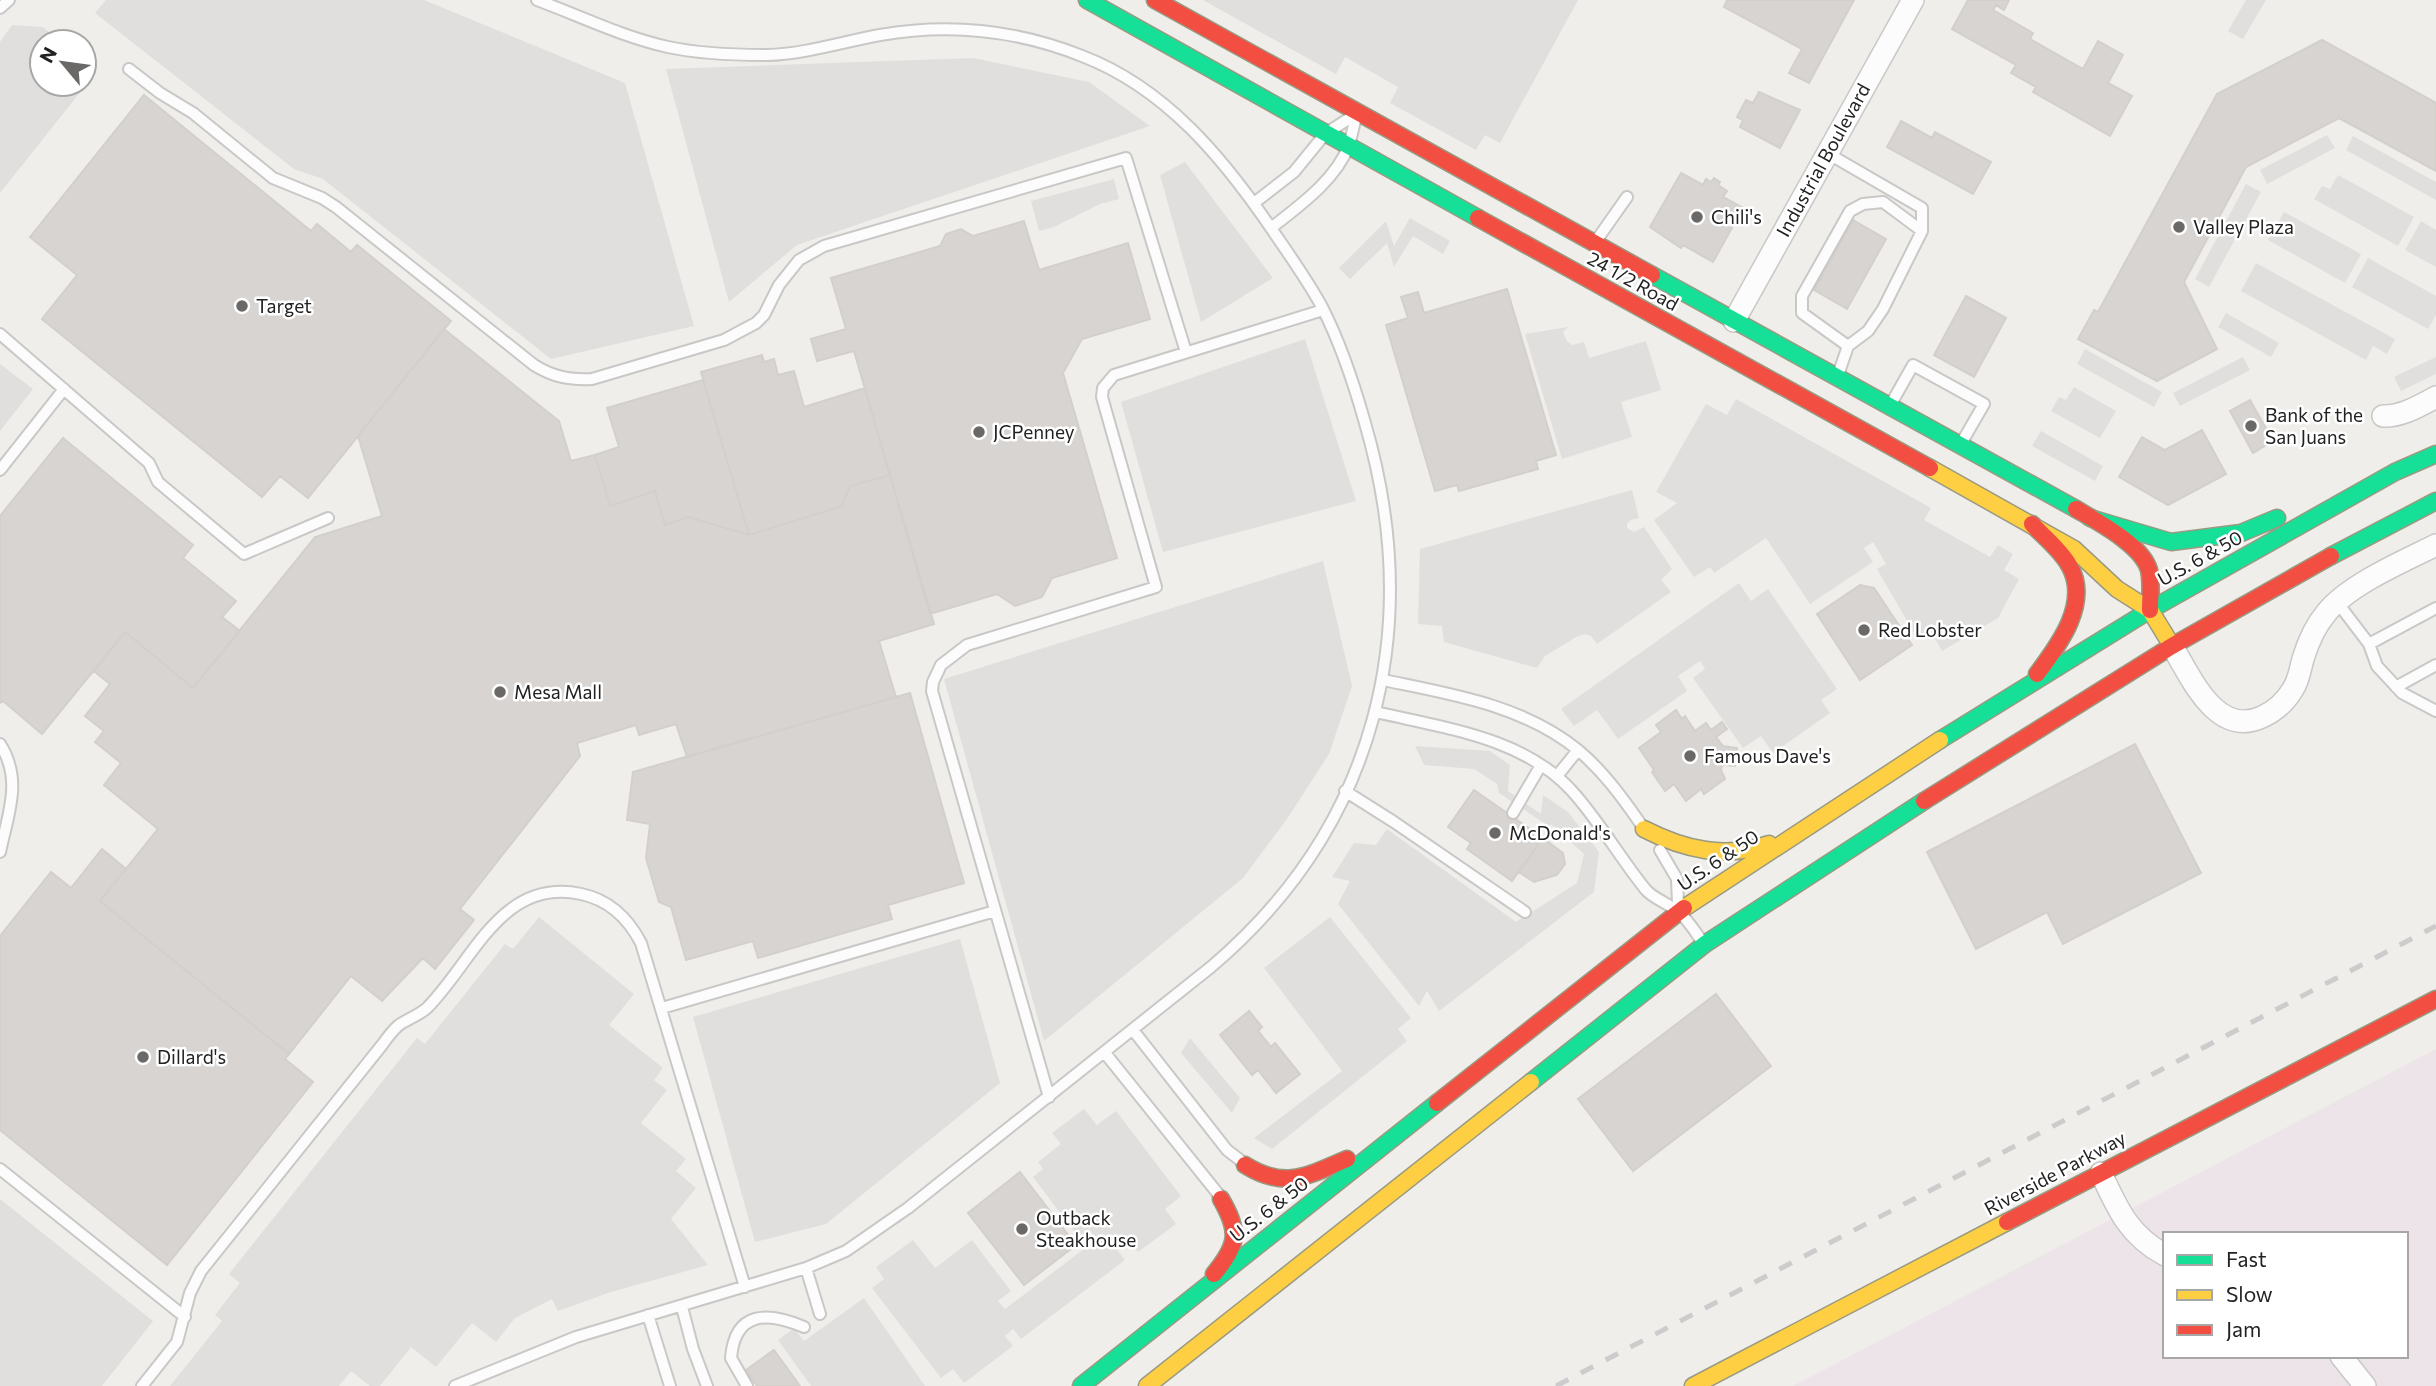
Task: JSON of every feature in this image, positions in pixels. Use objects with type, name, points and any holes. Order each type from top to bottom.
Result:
[{"type":"main road","name":"24 1/2 Road","points":[[1087,0],[2074,549],[2117,589],[2150,610],[2172,646]]},
{"type":"main road","name":"24 1/2 Road","points":[[1155,0],[1594,244],[1739,336],[1837,378],[2090,518],[2122,540],[2149,568],[2150,610]]},
{"type":"main road","points":[[1596,284],[1638,295],[1703,324],[1721,326],[1804,371],[1837,378]]},
{"type":"main road","points":[[1709,347],[1739,336]]},
{"type":"main road","name":"U.S. 6 & 50","points":[[1081,1386],[1679,911],[1967,722],[2150,610],[2395,472],[2436,454]]},
{"type":"main road","points":[[2090,518],[2171,542],[2241,533],[2356,478],[2395,472]]},
{"type":"main road","points":[[1147,1386],[1705,944],[1856,844],[2172,646],[2320,561],[2436,501]]},
{"type":"main road","points":[[2028,686],[2064,636],[2077,598],[2071,567],[2032,524]]},
{"type":"main road","points":[[1644,829],[1668,842],[1709,852],[1735,852],[1765,846],[1800,831]]},
{"type":"main road","name":"Riverside Parkway","points":[[1693,1386],[2436,999]]},
{"type":"main road","points":[[1245,1165],[1265,1178],[1281,1182],[1306,1176],[1387,1143]]},
{"type":"main road","points":[[1193,1296],[1223,1263],[1234,1245],[1236,1230],[1221,1199]]},
{"type":"street","name":"Industrial Boulevard","points":[[1739,336],[1827,153],[1913,0]]},
{"type":"street","points":[[2384,416],[2415,408],[2436,397]]},
{"type":"street","points":[[2172,646],[2205,696],[2223,717],[2232,720],[2257,719],[2280,705],[2294,689],[2314,632],[2337,602],[2379,574],[2436,545]]},
{"type":"street","points":[[2101,1173],[2118,1210],[2133,1232],[2163,1254]]},
{"type":"street","points":[[2343,1358],[2365,1386]]},
{"type":"lane","points":[[0,8],[9,0]]},
{"type":"lane","points":[[454,1386],[576,1337],[806,1268],[846,1251],[871,1235],[1049,1097],[1223,956],[1269,911],[1303,866],[1345,791],[1376,712],[1383,680],[1391,598],[1390,551],[1373,448],[1343,356],[1323,310],[1254,203],[1203,140],[1158,99],[1116,71],[1060,48],[992,32],[936,29],[895,33],[771,55],[703,53],[667,47],[537,0]]},
{"type":"lane","points":[[129,69],[160,93],[193,113],[273,178],[322,198],[336,207],[534,365],[556,376],[592,379],[724,340],[756,323],[764,315],[788,272],[809,253],[824,246],[1126,158],[1186,352]]},
{"type":"lane","points":[[1254,203],[1294,172],[1325,134],[1357,113]]},
{"type":"lane","points":[[1271,228],[1314,192],[1334,168],[1348,147],[1357,113]]},
{"type":"lane","points":[[1827,153],[1922,208],[1922,231],[1883,309],[1868,331],[1849,346],[1837,378]]},
{"type":"lane","points":[[1594,244],[1627,197]]},
{"type":"lane","points":[[1849,346],[1802,313],[1802,296],[1850,211],[1863,204],[1883,202],[1922,231]]},
{"type":"lane","points":[[1049,1097],[932,691],[933,682],[941,665],[949,657],[978,640],[1156,587],[1102,397],[1103,388],[1114,375],[1323,310]]},
{"type":"lane","points":[[0,334],[149,463],[158,482],[244,554],[328,517]]},
{"type":"lane","points":[[1890,407],[1913,365],[1983,404],[1960,446]]},
{"type":"lane","points":[[0,470],[64,389]]},
{"type":"lane","points":[[2337,602],[2369,644],[2376,666],[2402,693],[2436,711]]},
{"type":"lane","points":[[2369,644],[2436,608]]},
{"type":"lane","points":[[2396,687],[2436,665]]},
{"type":"lane","points":[[1383,680],[1483,702],[1512,712],[1539,724],[1578,750],[1618,792],[1677,879],[1679,911]]},
{"type":"lane","points":[[1376,712],[1473,735],[1511,749],[1541,765],[1556,776],[1592,814],[1649,893],[1679,911],[1705,944]]},
{"type":"lane","points":[[0,744],[9,758],[13,779],[0,852]]},
{"type":"lane","points":[[1556,776],[1578,750]]},
{"type":"lane","points":[[1513,813],[1541,765]]},
{"type":"lane","points":[[1345,791],[1394,821],[1525,912]]},
{"type":"lane","points":[[142,1386],[177,1342],[190,1293],[201,1271],[238,1224],[398,1026],[425,1009],[498,920],[514,905],[529,897],[560,892],[592,897],[617,910],[628,921],[641,943],[745,1287]]},
{"type":"lane","points":[[662,1008],[995,911]]},
{"type":"lane","points":[[1133,1030],[1227,1150],[1245,1165]]},
{"type":"lane","points":[[1105,1053],[1221,1199]]},
{"type":"lane","points":[[0,1169],[185,1317]]},
{"type":"lane","points":[[806,1268],[820,1314]]},
{"type":"lane","points":[[682,1307],[693,1349],[707,1386]]},
{"type":"lane","points":[[648,1315],[670,1386]]},
{"type":"lane","points":[[747,1386],[731,1358],[736,1334],[746,1323],[758,1317],[772,1316],[804,1327]]},
{"type":"shaded area","points":[[106,0],[424,0],[625,83],[694,326],[551,359],[323,179],[294,169],[95,13]]},
{"type":"shaded area","points":[[1203,0],[1578,0],[1500,143],[1485,135],[1476,150],[1390,103],[1398,87],[1345,57],[1336,74]]},
{"type":"shaded area","points":[[2246,0],[2266,0],[2243,39],[2228,31]]},
{"type":"shaded area","points":[[12,25],[43,27],[28,28],[28,98],[76,98],[0,193],[0,42]]},
{"type":"shaded area","points":[[973,58],[1089,82],[1150,126],[797,245],[729,302],[666,69]]},
{"type":"shaded area","points":[[2327,135],[2335,148],[2267,184],[2260,170]]},
{"type":"shaded area","points":[[2353,136],[2436,182],[2436,200],[2346,150]]},
{"type":"shaded area","points":[[1185,162],[1273,278],[1201,322],[1160,175]]},
{"type":"shaded area","points":[[2338,175],[2414,217],[2398,246],[2314,199],[2322,186],[2330,189]]},
{"type":"shaded area","points":[[1114,179],[1119,199],[1100,204],[1054,227],[1039,231],[1031,201]]},
{"type":"shaded area","points":[[2246,184],[2261,192],[2209,287],[2195,279]]},
{"type":"shaded area","points":[[2284,212],[2361,254],[2345,283],[2268,240]]},
{"type":"shaded area","points":[[1410,218],[1450,241],[1443,254],[1413,236],[1394,267],[1387,243],[1350,279],[1339,268],[1386,221],[1394,246]]},
{"type":"shaded area","points":[[2421,221],[2436,230],[2436,267],[2405,250]]},
{"type":"shaded area","points":[[2368,258],[2436,296],[2436,315],[2428,329],[2352,287]]},
{"type":"shaded area","points":[[2256,263],[2395,339],[2387,354],[2373,346],[2366,360],[2241,291]]},
{"type":"shaded area","points":[[2226,313],[2279,343],[2271,357],[2218,327]]},
{"type":"shaded area","points":[[1568,327],[1563,332],[1567,341],[1572,345],[1584,342],[1589,358],[1646,341],[1661,390],[1621,402],[1632,437],[1562,459],[1525,334]]},
{"type":"shaded area","points":[[1305,339],[1356,501],[1163,552],[1121,402]]},
{"type":"shaded area","points":[[2085,349],[2162,392],[2154,407],[2077,364]]},
{"type":"shaded area","points":[[2243,357],[2250,370],[2180,406],[2173,393]]},
{"type":"shaded area","points":[[2436,357],[2436,374],[2401,391],[2394,377]]},
{"type":"shaded area","points":[[0,364],[33,389],[0,431]]},
{"type":"shaded area","points":[[2074,387],[2116,411],[2100,438],[2051,411],[2059,397],[2066,400]]},
{"type":"shaded area","points":[[1736,399],[1931,508],[1924,520],[1990,557],[1998,545],[2013,554],[2004,570],[2019,579],[1998,618],[1942,651],[1931,632],[1918,640],[1877,569],[1886,564],[1873,542],[1864,548],[1873,562],[1810,604],[1766,538],[1714,573],[1710,567],[1694,577],[1654,520],[1677,503],[1656,492],[1706,404],[1727,415]]},
{"type":"shaded area","points":[[2041,431],[2103,466],[2095,481],[2032,446]]},
{"type":"shaded area","points":[[1632,490],[1639,518],[1631,520],[1627,528],[1634,532],[1644,527],[1672,569],[1661,580],[1671,592],[1597,644],[1591,636],[1578,636],[1545,656],[1537,668],[1444,642],[1442,626],[1418,624],[1420,549]]},
{"type":"shaded area","points":[[1323,561],[1352,686],[1329,754],[1287,819],[1243,878],[1044,1041],[944,679]]},
{"type":"shaded area","points":[[1739,583],[1751,601],[1768,589],[1837,689],[1821,700],[1830,713],[1773,753],[1761,736],[1743,748],[1693,678],[1705,669],[1700,661],[1678,676],[1687,691],[1618,739],[1597,710],[1574,726],[1561,709]]},
{"type":"shaded area","points":[[1415,746],[1490,751],[1510,765],[1508,791],[1541,814],[1543,795],[1568,812],[1599,852],[1594,892],[1439,1011],[1427,991],[1419,1006],[1338,904],[1350,881],[1332,877],[1354,843],[1376,845],[1387,829],[1516,922],[1577,883],[1584,854],[1551,824],[1550,827],[1499,793],[1497,784],[1474,769],[1424,765]]},
{"type":"shaded area","points":[[539,917],[634,994],[609,1025],[663,1068],[654,1080],[667,1090],[641,1123],[686,1159],[676,1171],[696,1188],[671,1219],[708,1265],[611,1292],[558,1311],[552,1299],[515,1318],[496,1342],[472,1323],[436,1367],[411,1347],[380,1386],[370,1386],[351,1371],[339,1386],[170,1386],[222,1321],[215,1315],[240,1283],[229,1274],[417,1038],[425,1044],[505,944],[513,949]]},
{"type":"shaded area","points":[[1330,917],[1411,1018],[1398,1029],[1407,1041],[1272,1149],[1254,1138],[1342,1071],[1264,968]]},
{"type":"shaded area","points":[[960,939],[1000,1083],[826,1224],[755,1242],[693,1017]]},
{"type":"shaded area","points":[[1190,1038],[1240,1098],[1232,1113],[1181,1053]]},
{"type":"shaded area","points":[[2436,1049],[2436,1386],[1793,1386]]},
{"type":"shaded area","points":[[1084,1109],[1097,1125],[1116,1111],[1181,1196],[1165,1209],[1176,1224],[1138,1252],[1128,1239],[1116,1248],[1125,1260],[1021,1339],[1013,1329],[1005,1336],[1013,1346],[964,1383],[953,1369],[941,1378],[872,1288],[884,1279],[876,1267],[913,1240],[935,1268],[972,1240],[1011,1291],[998,1301],[1005,1309],[1097,1239],[1090,1231],[1080,1239],[1033,1177],[1043,1169],[1038,1162],[1061,1144],[1052,1133]]},
{"type":"shaded area","points":[[0,1199],[153,1321],[102,1386],[0,1386]]},
{"type":"shaded area","points":[[864,1298],[925,1386],[811,1386],[778,1340],[794,1328],[804,1341]]},
{"type":"building","points":[[1727,0],[1854,0],[1809,83],[1789,73],[1802,49],[1724,7]]},
{"type":"building","points":[[1968,0],[2009,0],[2004,10],[1996,5],[1993,10],[2033,33],[2030,39],[2083,69],[2098,41],[2123,55],[2108,83],[2132,96],[2110,136],[2033,92],[2036,87],[2011,73],[2016,65],[1952,29]]},
{"type":"building","name":"Valley Plaza","points":[[2322,40],[2436,103],[2436,171],[2339,118],[2246,167],[2184,282],[2217,349],[2157,381],[2078,339],[2094,310],[2098,312],[2217,94]]},
{"type":"building","points":[[1759,92],[1800,110],[1780,148],[1740,127],[1743,120],[1737,117],[1746,100],[1753,103]]},
{"type":"building","name":"Target","points":[[144,95],[311,231],[317,224],[351,252],[357,245],[451,321],[308,498],[280,476],[262,497],[42,319],[77,275],[30,237]]},
{"type":"building","points":[[1901,121],[1932,138],[1935,132],[1991,162],[1973,194],[1887,147]]},
{"type":"building","name":"Chili's","points":[[1681,173],[1703,185],[1706,179],[1711,182],[1714,178],[1720,182],[1718,185],[1727,191],[1723,197],[1743,208],[1713,262],[1683,245],[1681,248],[1650,227]]},
{"type":"building","points":[[1853,220],[1886,239],[1847,309],[1814,290]]},
{"type":"building","name":"JCPenney","points":[[1024,221],[1039,270],[1128,243],[1150,319],[1082,339],[1063,373],[1117,558],[1052,578],[1042,597],[1015,606],[997,594],[930,614],[854,351],[817,361],[811,339],[846,329],[831,278],[940,246],[946,234],[961,229],[973,236]]},
{"type":"building","points":[[1507,289],[1556,455],[1536,461],[1538,469],[1459,491],[1457,485],[1435,491],[1386,325],[1408,318],[1401,297],[1418,292],[1424,313]]},
{"type":"building","points":[[1966,296],[2006,318],[1974,377],[1934,355]]},
{"type":"building","name":"Mesa Mall","points":[[444,329],[559,421],[571,461],[595,455],[610,506],[655,491],[665,525],[688,517],[749,535],[842,506],[850,486],[890,475],[934,624],[879,641],[896,697],[687,757],[676,724],[639,735],[636,725],[577,743],[580,756],[460,909],[474,920],[435,969],[423,958],[382,1001],[351,976],[289,1054],[100,901],[158,829],[104,785],[121,763],[95,742],[104,731],[85,716],[110,684],[94,671],[125,632],[193,688],[315,537],[382,516],[358,436]]},
{"type":"building","points":[[762,355],[764,362],[774,359],[778,375],[794,371],[804,407],[865,388],[890,475],[850,486],[842,506],[749,535],[701,372]]},
{"type":"building","points":[[703,380],[749,535],[688,517],[665,525],[655,491],[610,506],[595,455],[619,447],[607,408]]},
{"type":"building","points":[[2250,400],[2273,441],[2253,453],[2230,411]]},
{"type":"building","points":[[2202,430],[2226,474],[2168,505],[2119,477],[2142,437],[2165,450]]},
{"type":"building","points":[[63,438],[193,545],[183,558],[236,601],[222,617],[240,631],[193,688],[125,632],[42,734],[3,701],[0,703],[0,516]]},
{"type":"building","name":"Red Lobster","points":[[1860,585],[1874,588],[1912,645],[1860,680],[1817,614]]},
{"type":"building","points":[[910,693],[964,883],[888,905],[892,919],[758,958],[753,941],[686,960],[671,907],[659,902],[646,858],[650,824],[627,820],[633,772]]},
{"type":"building","name":"Famous Dave's","points":[[1676,710],[1682,719],[1685,716],[1695,731],[1706,723],[1711,730],[1722,722],[1727,729],[1716,737],[1723,746],[1737,748],[1735,766],[1722,765],[1725,779],[1704,794],[1701,789],[1686,801],[1674,784],[1665,791],[1639,748],[1661,732],[1656,725]]},
{"type":"building","points":[[2135,744],[2201,873],[2063,944],[2047,912],[1976,949],[1927,852]]},
{"type":"building","name":"McDonald's","points":[[1474,790],[1543,838],[1512,881],[1467,849],[1471,843],[1448,827]]},
{"type":"building","points":[[1543,838],[1563,853],[1565,864],[1557,875],[1534,882],[1519,872]]},
{"type":"building","name":"Dillard's","points":[[102,849],[126,869],[100,901],[289,1054],[285,1059],[313,1082],[167,1265],[0,1130],[0,936],[51,872],[71,888]]},
{"type":"building","points":[[1716,994],[1771,1066],[1633,1171],[1578,1099]]},
{"type":"building","points":[[1249,1011],[1262,1027],[1258,1031],[1271,1047],[1275,1043],[1300,1074],[1276,1093],[1258,1070],[1252,1075],[1220,1035]]},
{"type":"building","name":"Outback Steakhouse","points":[[1020,1172],[1076,1245],[1024,1285],[968,1213]]},
{"type":"building","points":[[774,1350],[800,1386],[757,1386],[746,1370]]},
{"type":"railway","points":[[1556,1386],[2436,926]]},
{"type":"traffic: fast","points":[[1087,0],[1478,218]]},
{"type":"traffic: fast","points":[[1652,275],[2076,509]]},
{"type":"traffic: fast","points":[[1940,740],[2150,610],[2395,472],[2436,454]]},
{"type":"traffic: fast","points":[[2331,556],[2436,501]]},
{"type":"traffic: fast","points":[[2090,518],[2171,542],[2241,533],[2277,518]]},
{"type":"traffic: fast","points":[[1531,1082],[1705,944],[1924,801]]},
{"type":"traffic: fast","points":[[1081,1386],[1437,1103]]},
{"type":"traffic: slow","points":[[1930,468],[2074,549],[2117,589],[2150,610],[2172,646]]},
{"type":"traffic: slow","points":[[1684,908],[1940,740]]},
{"type":"traffic: slow","points":[[1644,829],[1675,842],[1705,850],[1737,851],[1769,844]]},
{"type":"traffic: slow","points":[[1147,1386],[1531,1082]]},
{"type":"traffic: slow","points":[[1693,1386],[2007,1222]]},
{"type":"traffic: jam","points":[[1155,0],[1652,275]]},
{"type":"traffic: jam","points":[[1478,218],[1930,468]]},
{"type":"traffic: jam","points":[[2076,509],[2129,543],[2145,561],[2150,575],[2150,610]]},
{"type":"traffic: jam","points":[[2032,524],[2057,548],[2069,565],[2075,579],[2076,594],[2070,622],[2063,637],[2037,674]]},
{"type":"traffic: jam","points":[[1924,801],[2172,646],[2331,556]]},
{"type":"traffic: jam","points":[[1437,1103],[1684,908]]},
{"type":"traffic: jam","points":[[2007,1222],[2436,999]]},
{"type":"traffic: jam","points":[[1245,1165],[1259,1173],[1284,1179],[1308,1175],[1347,1159]]},
{"type":"traffic: jam","points":[[1214,1274],[1228,1255],[1234,1238],[1231,1221],[1221,1199]]},
{"type":"place","name":"Chili's","points":[[1697,217]]},
{"type":"place","name":"Valley Plaza","points":[[2179,227]]},
{"type":"place","name":"Target","points":[[242,306]]},
{"type":"place","name":"Bank of the San Juans","points":[[2251,426]]},
{"type":"place","name":"JCPenney","points":[[979,432]]},
{"type":"place","name":"Red Lobster","points":[[1864,630]]},
{"type":"place","name":"Mesa Mall","points":[[500,692]]},
{"type":"place","name":"Famous Dave's","points":[[1690,756]]},
{"type":"place","name":"McDonald's","points":[[1495,833]]},
{"type":"place","name":"Dillard's","points":[[143,1057]]},
{"type":"place","name":"Outback Steakhouse","points":[[1022,1229]]}]
